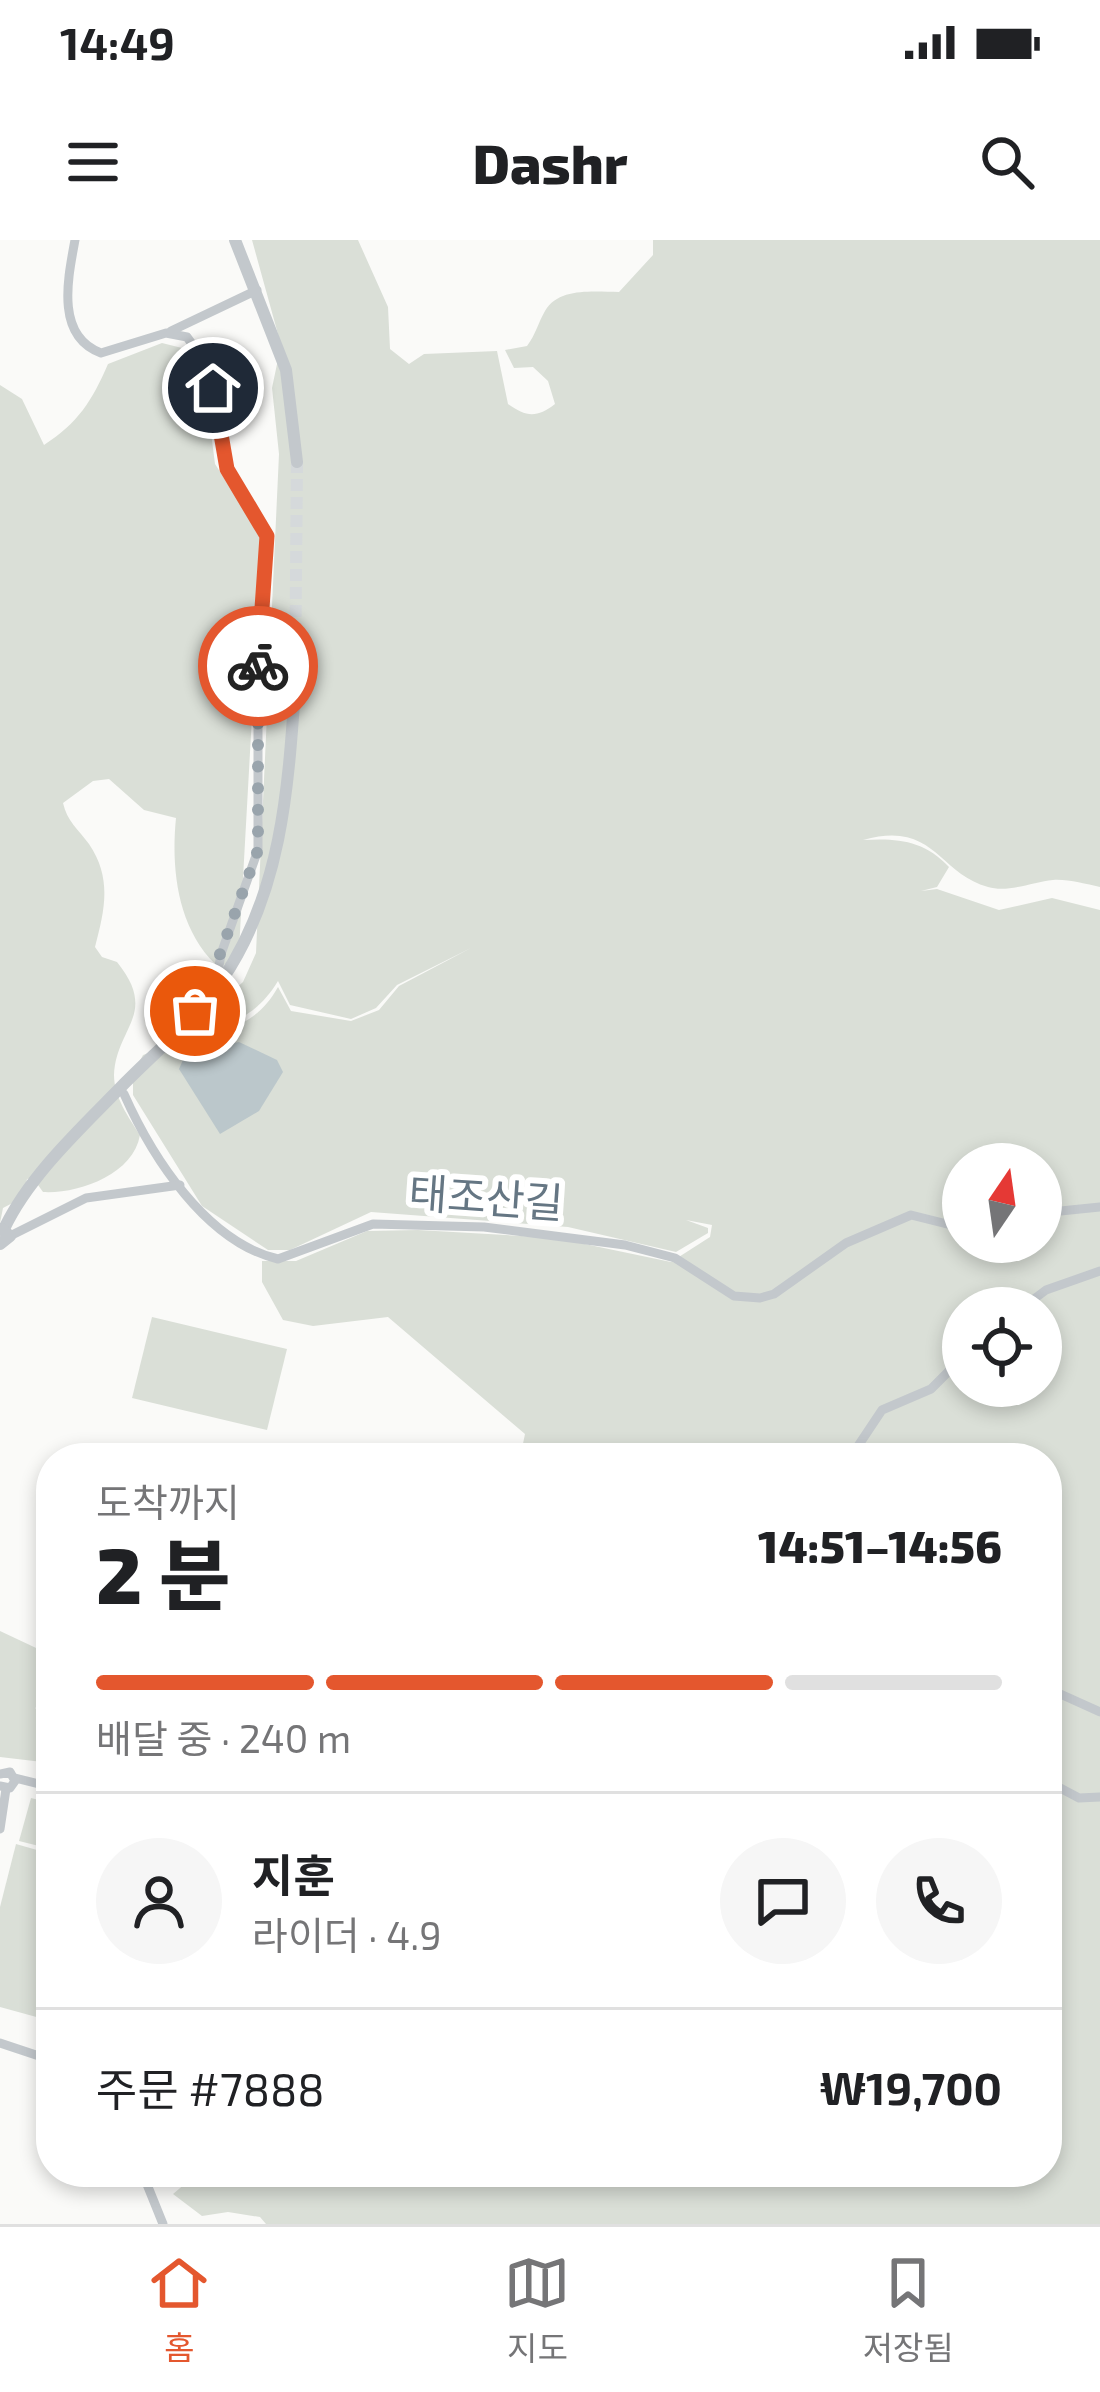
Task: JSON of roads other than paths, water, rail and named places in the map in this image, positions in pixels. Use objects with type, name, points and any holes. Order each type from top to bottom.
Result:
[{"type":"street","points":[[75,240],[68,306],[85,345],[110,353],[166,333],[257,290]]},
{"type":"street","points":[[235,240],[286,370],[297,463]]},
{"type":"street","points":[[166,333],[188,337],[208,366],[220,452],[267,536],[258,649],[258,850],[220,954],[215,989]]},
{"type":"street","points":[[3,1235],[68,1142],[215,989],[236,956],[273,869],[285,819],[295,689]]},
{"type":"street","points":[[3,1235],[86,1198],[180,1185],[124,1094]]},
{"type":"street","name":"태조산길","points":[[180,1185],[226,1231],[278,1259],[373,1224],[558,1233],[675,1258],[722,1290],[746,1298],[774,1294],[846,1243],[911,1215],[942,1223]]},
{"type":"street","points":[[1062,1211],[1100,1207]]},
{"type":"street","points":[[1055,1287],[1100,1271]]},
{"type":"street","points":[[860,1443],[882,1409],[931,1389],[942,1378]]},
{"type":"street","points":[[1062,1695],[1100,1712]]},
{"type":"street","points":[[0,1774],[36,1783]]},
{"type":"street","points":[[0,1829],[3,1787],[15,1778]]},
{"type":"street","points":[[1062,1789],[1100,1797]]},
{"type":"street","points":[[0,2043],[36,2055]]},
{"type":"street","points":[[148,2187],[164,2224]]},
{"type":"tunnel","points":[[295,689],[297,462]]}]
